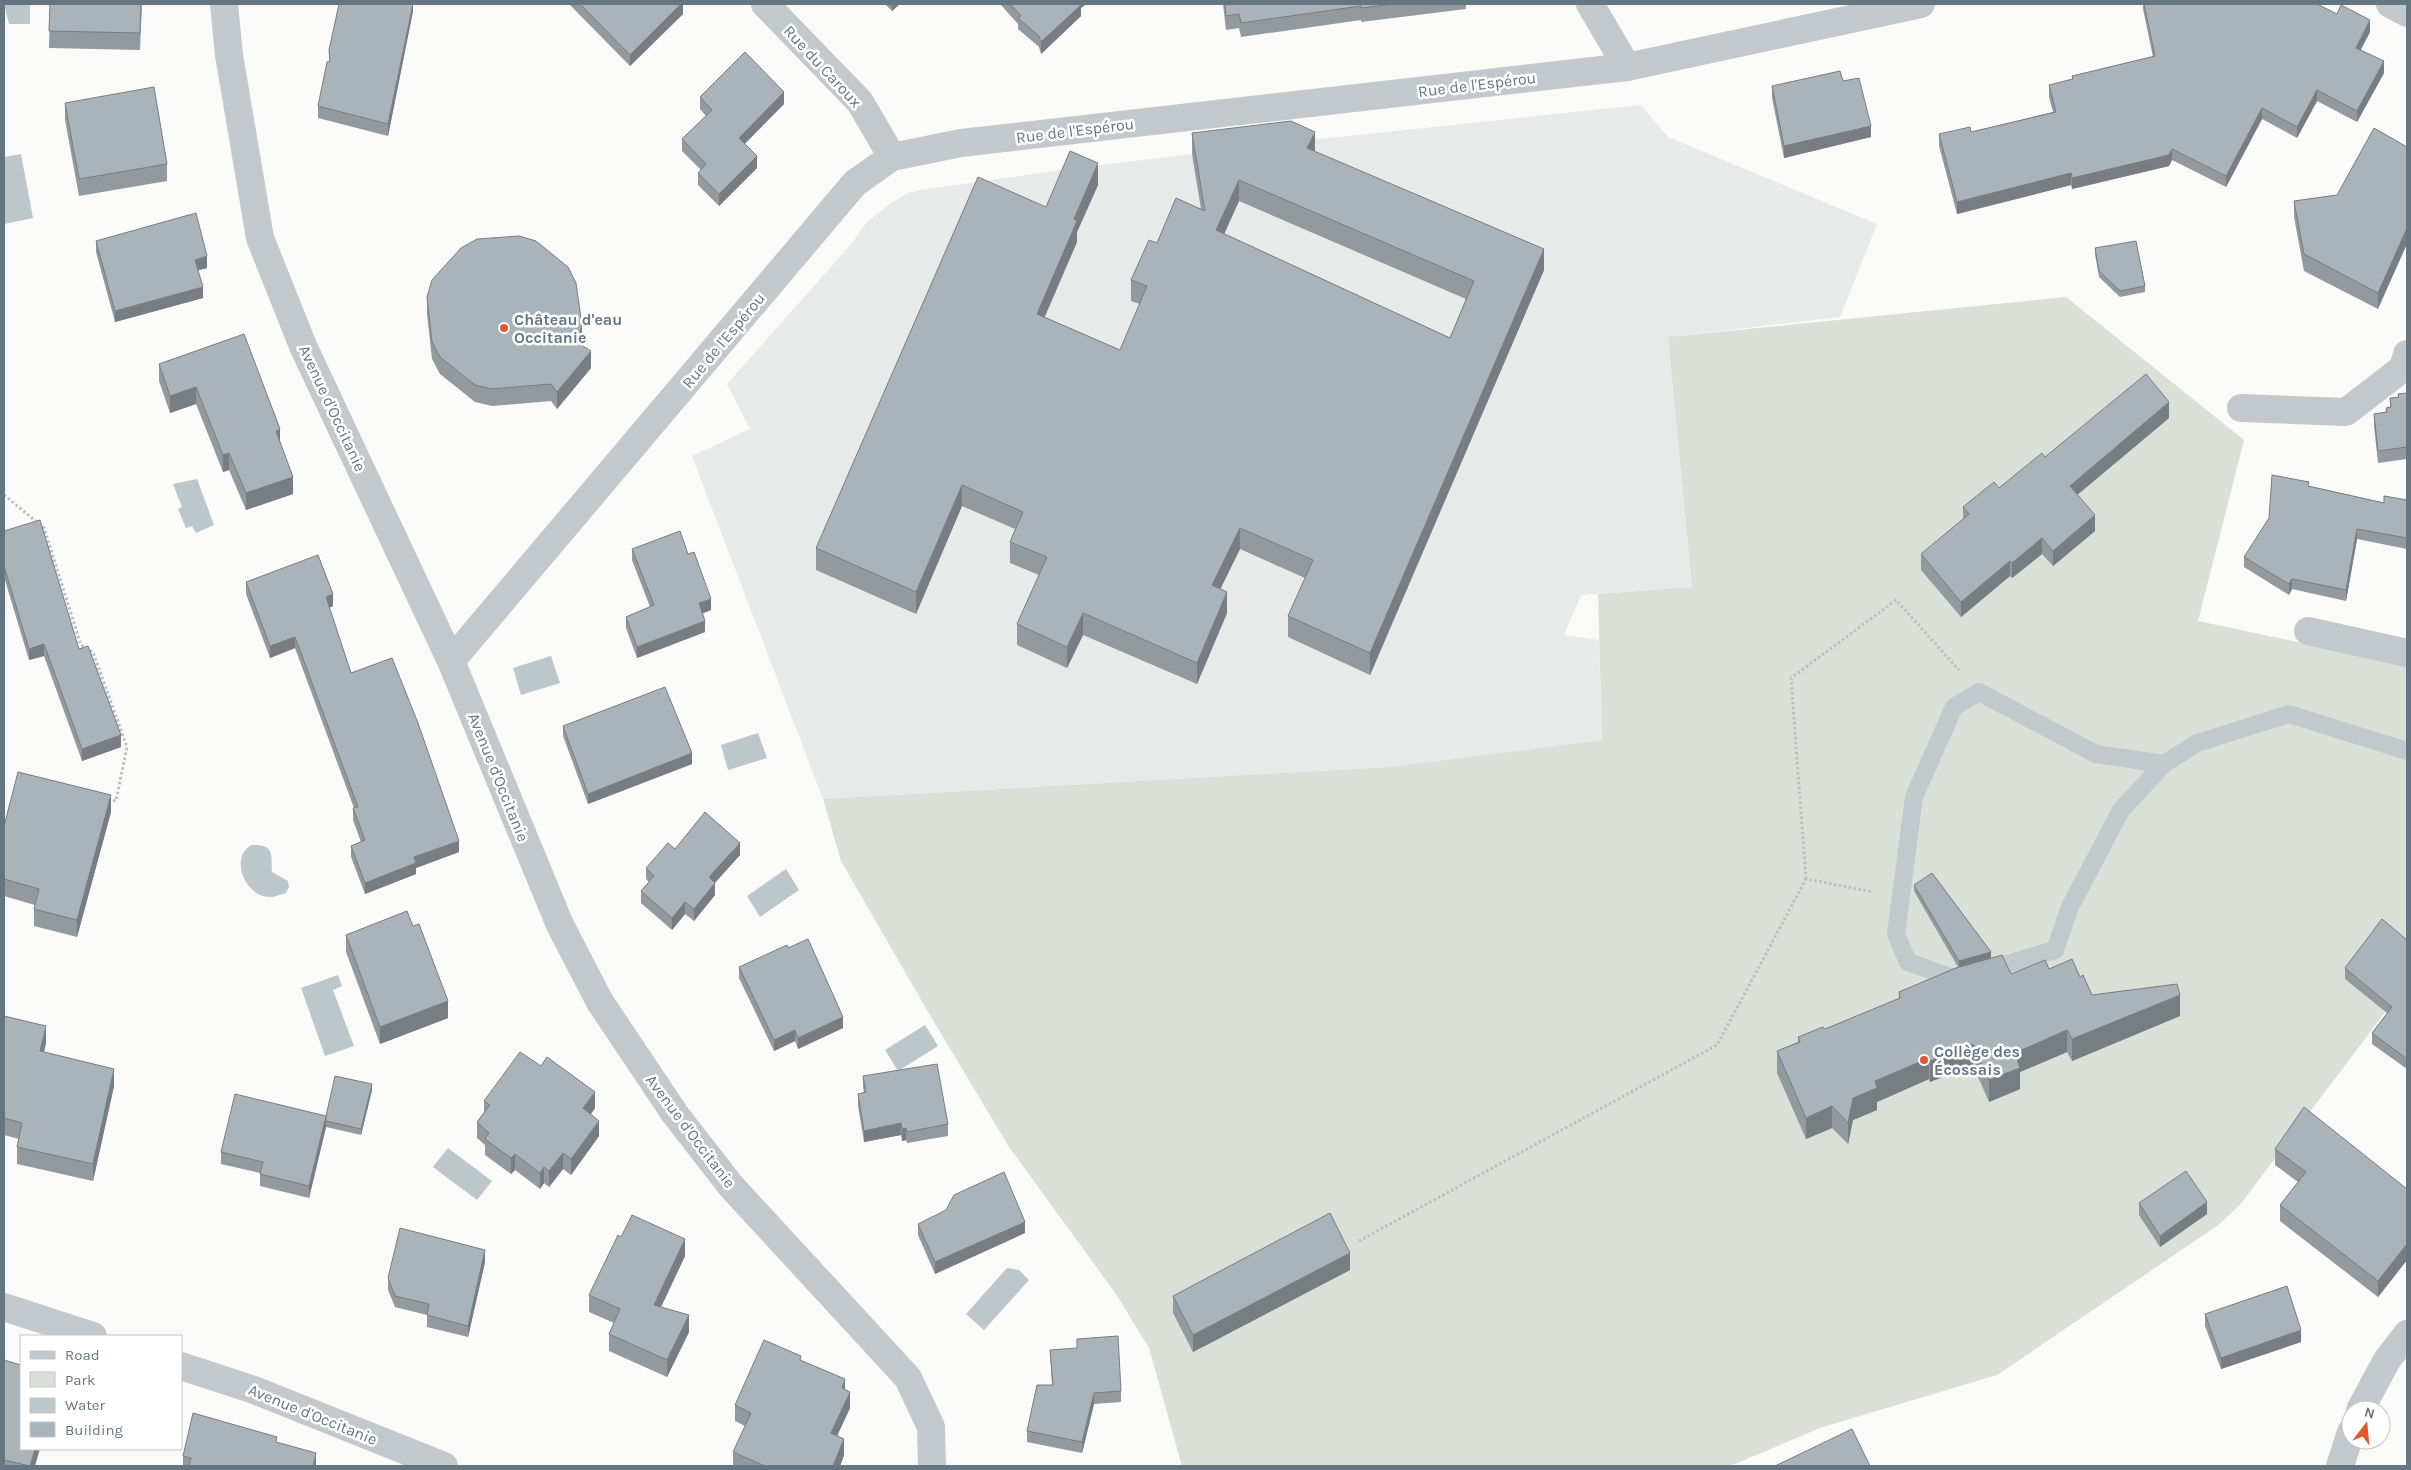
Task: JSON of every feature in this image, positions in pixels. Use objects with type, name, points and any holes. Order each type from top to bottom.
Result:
[{"type":"street","name":"Avenue d'Occitanie","points":[[224,4],[229,54],[260,238],[303,346],[451,661],[560,925],[600,1002],[675,1114],[731,1186],[908,1378],[931,1427],[932,1466]]},
{"type":"street","name":"Rue du Caroux","points":[[765,4],[860,102],[892,157]]},
{"type":"street","points":[[1590,4],[1627,67]]},
{"type":"street","name":"Rue de l'Espérou","points":[[451,661],[855,183],[892,157],[961,143],[1627,67],[1920,4]]},
{"type":"street","points":[[2390,4],[2407,13]]},
{"type":"street","points":[[2241,408],[2346,412],[2402,368],[2407,354]]},
{"type":"street","points":[[2308,631],[2407,653]]},
{"type":"street","points":[[4,1307],[90,1335]]},
{"type":"street","points":[[2365,1400],[2387,1360],[2407,1334]]},
{"type":"street","name":"Avenue d'Occitanie","points":[[182,1366],[254,1390],[444,1466]]},
{"type":"street","points":[[2340,1466],[2345,1450]]},
{"type":"lane","points":[[2164,764],[2096,754],[1979,692],[1954,707],[1914,797],[1896,934],[1908,962],[1956,979],[2055,950],[2070,908],[2122,810],[2164,764],[2197,743],[2289,714],[2407,751]]},
{"type":"path","points":[[4,495],[44,528],[82,645],[93,652],[127,747],[116,801],[101,798]]},
{"type":"path","points":[[1359,1241],[1717,1045],[1806,879],[1790,678],[1896,600],[1979,692]]},
{"type":"path","points":[[1806,879],[1900,897]]},
{"type":"shaded area","points":[[1641,105],[1668,137],[1877,224],[1840,317],[1668,337],[1692,587],[1581,595],[1564,635],[1599,640],[1602,740],[1389,767],[823,799],[692,456],[750,429],[727,384],[852,243],[865,224],[888,205],[908,193],[920,190],[1069,169],[1291,142]]},
{"type":"green space","points":[[2066,297],[2244,440],[2198,621],[2407,665],[2407,983],[2240,1205],[2217,1226],[1997,1375],[1823,1427],[1730,1466],[1182,1466],[1149,1348],[1116,1294],[1009,1147],[931,1017],[841,861],[823,799],[1389,767],[1602,740],[1598,594],[1692,587],[1668,337]]},
{"type":"water","points":[[4,4],[30,4],[30,24],[9,24]]},
{"type":"water","points":[[21,154],[33,218],[4,224],[4,157]]},
{"type":"water","points":[[197,479],[214,525],[196,533],[192,526],[186,528],[178,509],[182,507],[173,484]]},
{"type":"water","points":[[551,656],[560,683],[521,695],[513,668]]},
{"type":"water","points":[[758,733],[767,758],[728,770],[721,745]]},
{"type":"water","points":[[251,845],[268,848],[271,855],[272,872],[288,881],[289,887],[286,893],[266,897],[256,893],[250,887],[242,873],[241,865],[245,850]]},
{"type":"water","points":[[786,869],[799,890],[760,917],[747,896]]},
{"type":"water","points":[[338,975],[342,986],[333,990],[354,1046],[325,1056],[301,988]]},
{"type":"water","points":[[925,1025],[938,1046],[898,1071],[885,1050]]},
{"type":"water","points":[[448,1148],[492,1181],[477,1200],[433,1167]]},
{"type":"water","points":[[1007,1268],[1019,1270],[1029,1280],[984,1330],[966,1314]]},
{"type":"building","points":[[50,4],[141,4],[140,33],[49,31]]},
{"type":"building","points":[[339,4],[413,4],[388,124],[318,106],[327,62],[330,61],[329,50]]},
{"type":"building","points":[[580,4],[681,4],[630,55]]},
{"type":"building","points":[[1010,4],[1081,5],[1041,42],[1039,36],[1018,18],[1021,16]]},
{"type":"building","points":[[1225,4],[1394,4],[1361,8],[1361,6],[1241,23],[1239,14],[1226,16]]},
{"type":"building","points":[[2144,4],[2317,4],[2337,14],[2341,5],[2370,20],[2356,48],[2384,61],[2357,111],[2317,90],[2297,127],[2262,108],[2226,176],[2172,149],[2169,155],[2072,178],[2071,173],[1957,202],[1939,134],[1970,127],[1971,132],[2056,112],[2049,85],[2073,79],[2072,76],[2155,56]]},
{"type":"building","points":[[745,52],[784,92],[739,138],[757,156],[719,194],[698,173],[706,164],[682,139],[712,110],[700,97]]},
{"type":"building","points":[[1840,71],[1843,81],[1859,78],[1871,126],[1784,146],[1772,86]]},
{"type":"building","points":[[154,87],[167,164],[79,179],[65,103]]},
{"type":"building","points":[[1291,121],[1315,132],[1307,148],[1544,249],[1370,653],[1288,616],[1313,560],[1240,528],[1212,585],[1227,592],[1197,663],[1083,613],[1067,647],[1017,624],[1047,557],[1010,542],[1023,512],[962,485],[916,592],[816,548],[978,177],[1046,207],[1070,151],[1098,163],[1074,219],[1077,221],[1037,314],[1120,350],[1147,286],[1131,280],[1149,240],[1157,243],[1176,198],[1205,211],[1192,133]],"holes":[[[1239,180],[1474,281],[1450,338],[1216,230]]]},
{"type":"building","points":[[2374,128],[2407,147],[2407,228],[2378,293],[2304,254],[2294,201],[2337,195]]},
{"type":"building","points":[[196,213],[207,256],[195,260],[203,287],[115,311],[96,241]]},
{"type":"building","name":"Château d'eau Occitanie","points":[[519,236],[536,241],[568,267],[576,283],[582,325],[577,342],[591,351],[557,392],[551,384],[492,389],[475,385],[440,357],[432,342],[427,297],[432,280],[461,248],[477,239]]},
{"type":"building","points":[[2136,241],[2145,286],[2120,291],[2099,271],[2095,248]]},
{"type":"building","points":[[244,334],[280,429],[276,431],[293,477],[246,493],[229,453],[223,455],[196,387],[170,396],[159,364]]},
{"type":"building","points":[[2146,374],[2169,402],[2070,486],[2095,515],[2053,551],[2042,538],[2012,563],[2010,561],[1961,602],[1921,554],[1969,514],[1963,507],[1994,482],[1999,488],[2042,453],[2045,457]]},
{"type":"building","points":[[2407,393],[2407,447],[2378,451],[2374,414],[2387,412],[2386,408],[2391,407],[2390,398],[2399,397],[2398,394]]},
{"type":"building","points":[[2272,475],[2309,482],[2308,486],[2384,503],[2384,496],[2407,500],[2407,538],[2357,529],[2346,590],[2292,579],[2289,584],[2244,557],[2269,518]]},
{"type":"building","points":[[40,520],[79,649],[88,646],[121,735],[82,749],[44,644],[29,649],[4,566],[4,531]]},
{"type":"building","points":[[680,531],[688,554],[694,552],[711,599],[699,603],[705,621],[637,647],[626,617],[654,605],[632,549]]},
{"type":"building","points":[[318,555],[333,594],[326,597],[351,673],[392,658],[418,723],[459,841],[414,857],[416,863],[365,883],[351,846],[365,840],[353,808],[358,807],[295,637],[270,646],[246,582]]},
{"type":"building","points":[[665,687],[692,753],[588,794],[563,726]]},
{"type":"building","points":[[18,772],[111,795],[77,920],[34,909],[39,889],[4,879],[4,826]]},
{"type":"building","points":[[705,812],[740,843],[709,877],[715,883],[694,909],[685,902],[672,918],[641,891],[654,876],[646,868],[668,843],[675,849]]},
{"type":"building","points":[[1932,873],[1991,952],[1959,961],[1914,885]]},
{"type":"building","points":[[407,911],[413,926],[419,924],[448,1001],[380,1027],[346,935]]},
{"type":"building","points":[[2382,919],[2407,940],[2407,1059],[2372,1033],[2392,1007],[2345,968]]},
{"type":"building","points":[[808,939],[843,1017],[798,1038],[795,1030],[774,1040],[739,967],[787,945],[788,948]]},
{"type":"building","name":"Collège des Écossais","points":[[2002,955],[2011,974],[2045,960],[2049,969],[2072,959],[2080,977],[2083,975],[2092,995],[2177,984],[2180,995],[2072,1039],[2067,1030],[2015,1053],[2020,1068],[1989,1080],[1973,1044],[1930,1061],[1929,1058],[1875,1081],[1877,1088],[1853,1098],[1848,1123],[1832,1106],[1806,1118],[1777,1051],[1800,1042],[1798,1037],[1823,1027],[1825,1029],[1900,998],[1899,992],[1956,968]]},
{"type":"building","points":[[4,1016],[46,1026],[40,1051],[114,1069],[93,1164],[17,1147],[22,1123],[4,1118]]},
{"type":"building","points":[[520,1052],[541,1066],[547,1057],[595,1092],[583,1108],[599,1121],[571,1159],[563,1153],[549,1171],[544,1167],[540,1173],[515,1154],[511,1158],[485,1139],[489,1133],[477,1122],[490,1105],[484,1101]]},
{"type":"building","points":[[937,1064],[948,1124],[907,1132],[906,1128],[902,1129],[901,1123],[864,1131],[858,1094],[866,1092],[863,1076]]},
{"type":"building","points":[[335,1076],[372,1084],[361,1129],[326,1121]]},
{"type":"building","points":[[235,1094],[326,1116],[309,1186],[260,1174],[263,1162],[221,1152]]},
{"type":"building","points":[[2304,1107],[2407,1189],[2407,1244],[2378,1281],[2280,1205],[2306,1172],[2275,1149]]},
{"type":"building","points":[[2186,1171],[2207,1202],[2160,1236],[2139,1203]]},
{"type":"building","points":[[1004,1172],[1025,1222],[935,1262],[918,1224],[946,1210],[954,1195]]},
{"type":"building","points":[[1330,1213],[1350,1253],[1193,1335],[1173,1296]]},
{"type":"building","points":[[632,1215],[685,1239],[654,1305],[689,1315],[667,1360],[609,1334],[620,1309],[589,1295],[618,1235],[621,1237]]},
{"type":"building","points":[[400,1228],[485,1250],[468,1326],[427,1315],[429,1304],[395,1296],[388,1278]]},
{"type":"building","points":[[2287,1286],[2301,1330],[2221,1358],[2205,1314]]},
{"type":"building","points":[[1118,1336],[1121,1391],[1094,1393],[1082,1442],[1027,1431],[1037,1385],[1053,1385],[1050,1350],[1077,1348],[1077,1339]]},
{"type":"building","points":[[764,1340],[801,1356],[800,1360],[845,1379],[842,1388],[850,1392],[831,1433],[844,1439],[833,1466],[765,1466],[733,1452],[751,1413],[735,1405]]},
{"type":"building","points":[[4,1360],[20,1365],[20,1450],[35,1450],[30,1466],[4,1460]]},
{"type":"building","points":[[193,1413],[277,1437],[276,1442],[316,1453],[313,1466],[189,1466],[191,1458],[183,1456]]},
{"type":"building","points":[[1852,1429],[1870,1466],[1775,1466]]},
{"type":"place","name":"Château d'eau Occitanie","points":[[504,328]]},
{"type":"place","name":"Collège des Écossais","points":[[1924,1060]]}]
